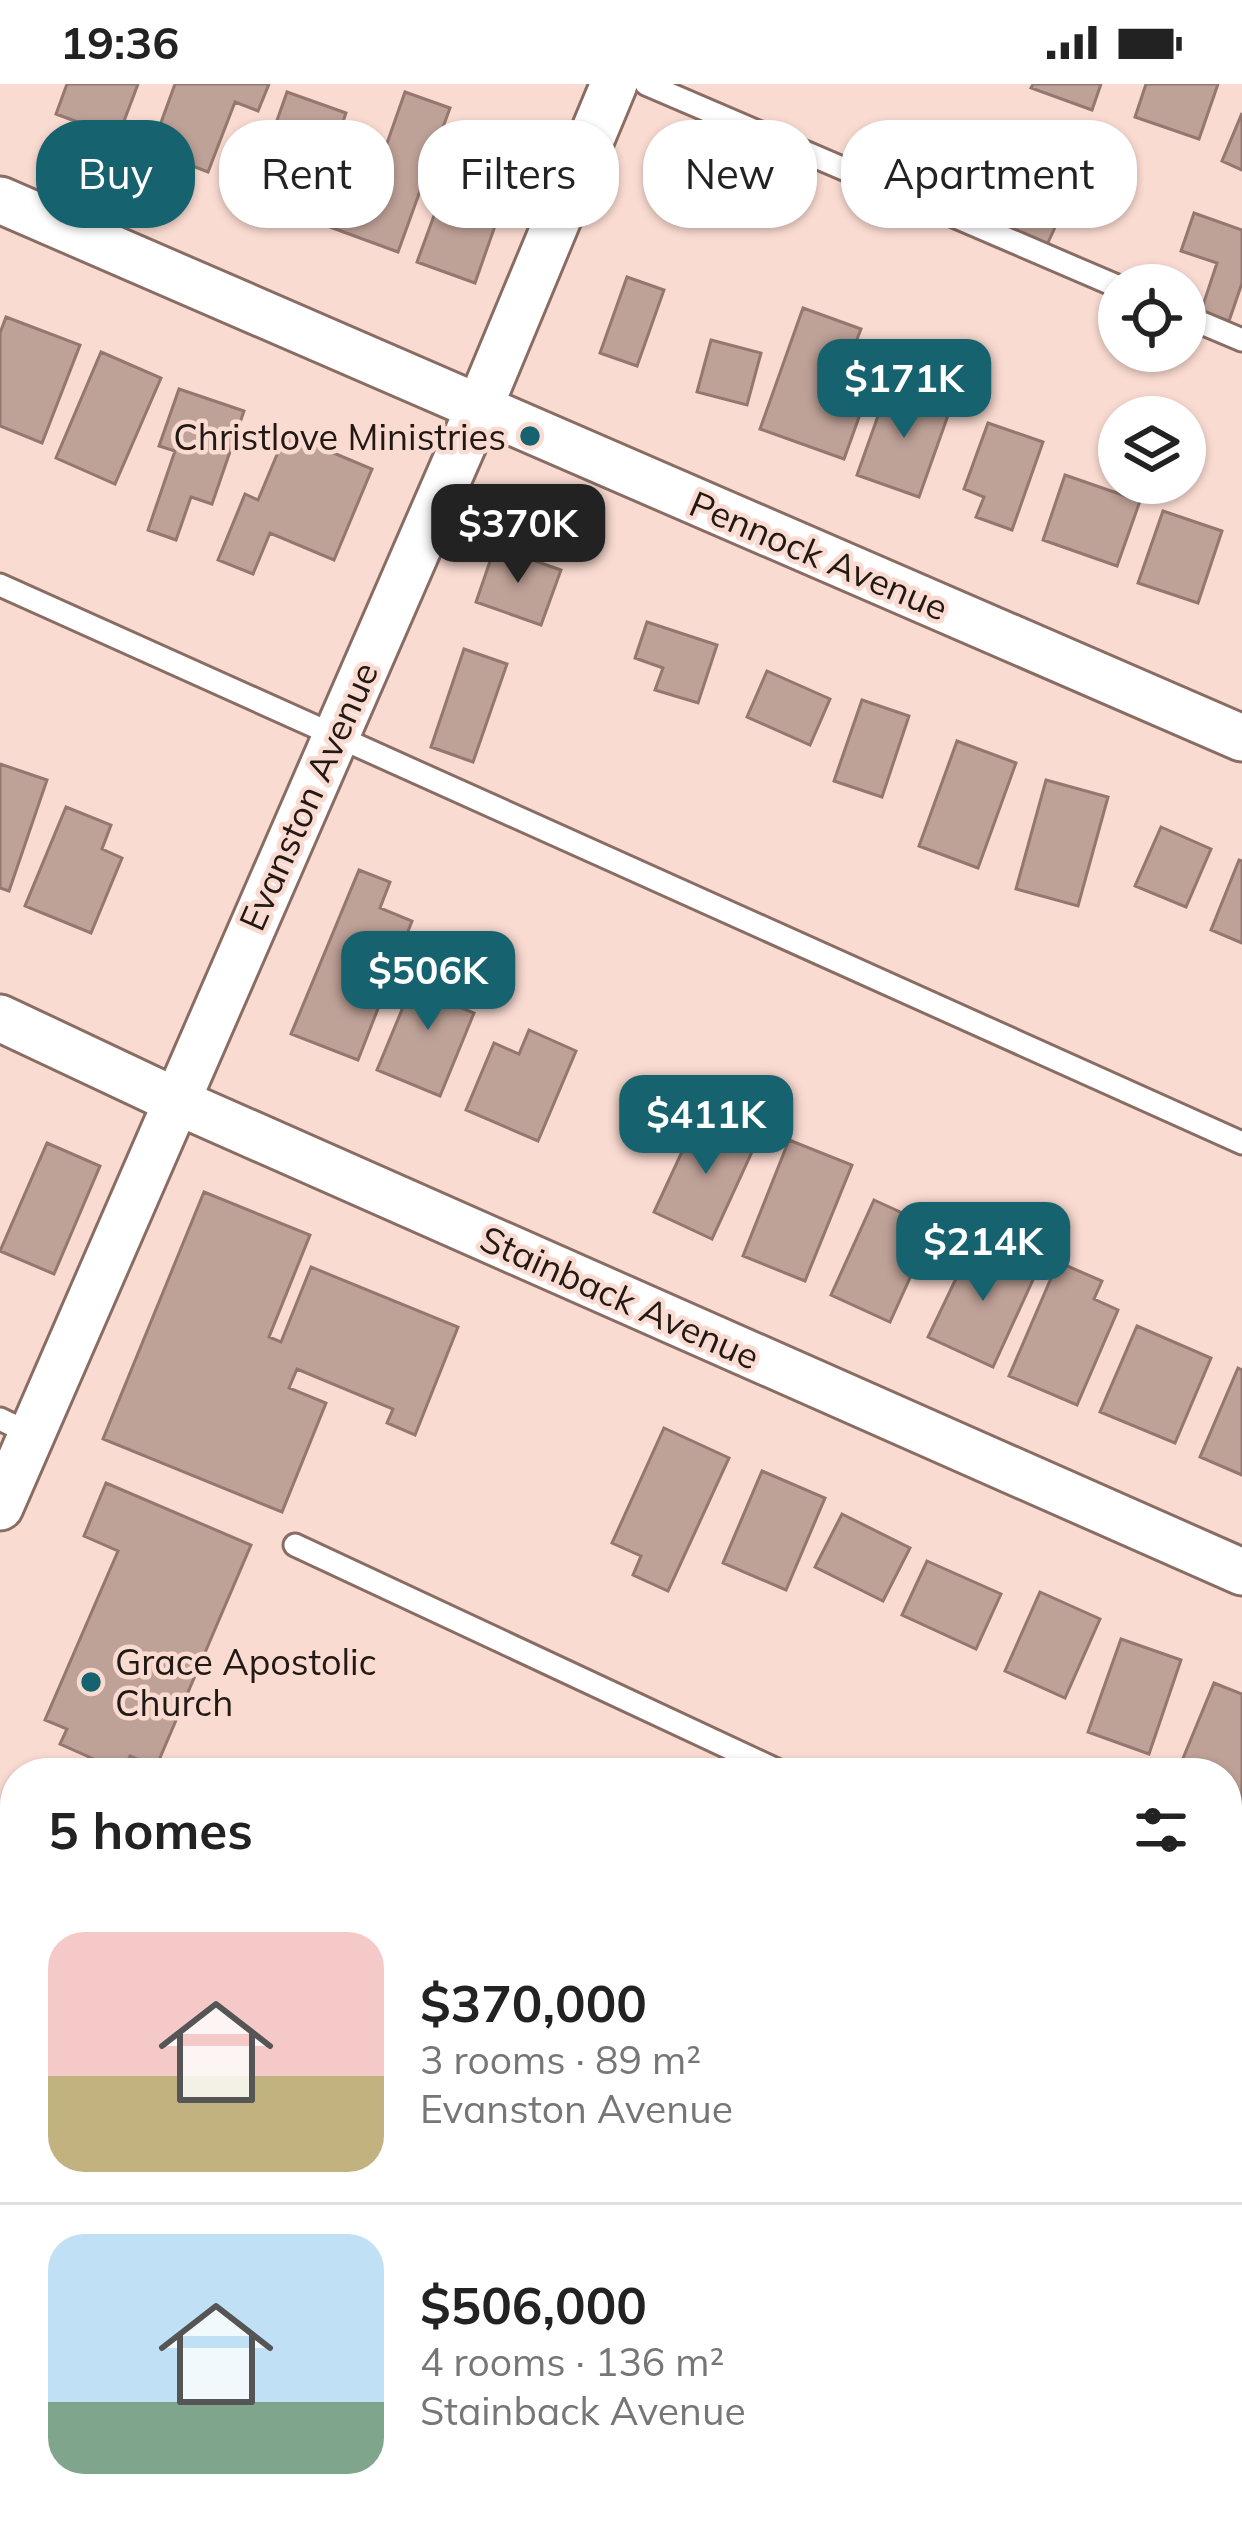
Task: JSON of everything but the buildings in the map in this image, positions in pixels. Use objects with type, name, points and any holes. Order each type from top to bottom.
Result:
[{"type":"street","name":"Evanston Avenue","points":[[0,1507],[16,1426],[176,1101],[479,408],[614,84]]},
{"type":"street","name":"Pennock Avenue","points":[[0,200],[1242,738]]},
{"type":"street","name":"Stainback Avenue","points":[[0,1018],[176,1101],[1242,1572]]},
{"type":"lane","points":[[646,84],[1098,278]]},
{"type":"lane","points":[[1206,325],[1242,340]]},
{"type":"lane","points":[[0,585],[1242,1142]]},
{"type":"lane","points":[[295,1545],[751,1758]]},
{"type":"place","name":"Christlove Ministries","points":[[530,436]]},
{"type":"place","name":"Grace Apostolic Church","points":[[91,1682]]}]
